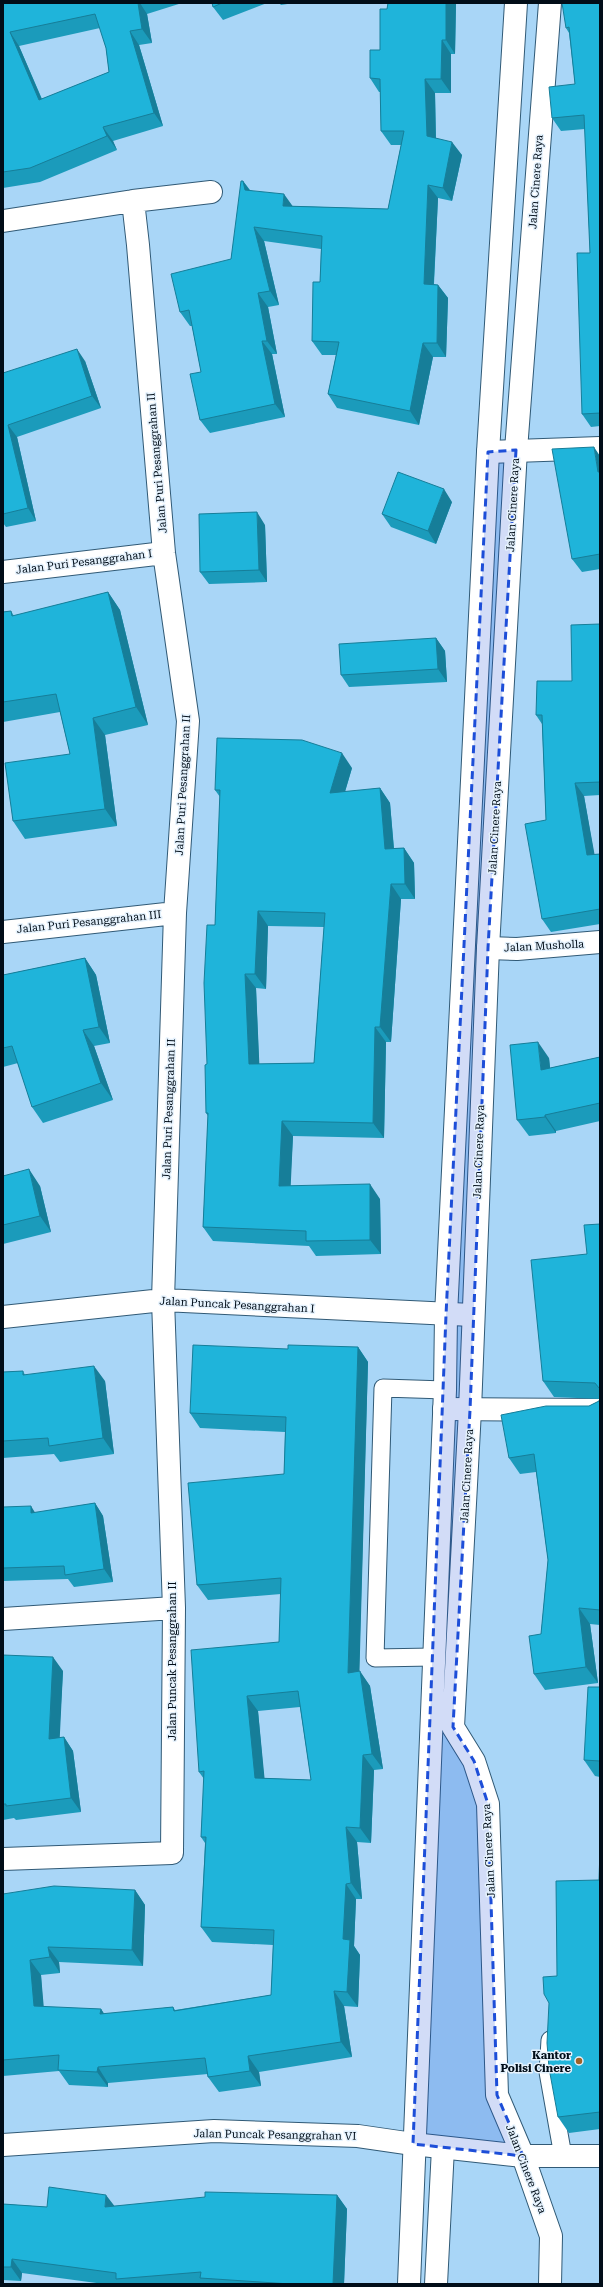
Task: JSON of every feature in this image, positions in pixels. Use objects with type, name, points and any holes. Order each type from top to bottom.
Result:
[{"type":"main road","points":[[408,2284],[444,1399],[446,1315],[488,452],[516,3]]},
{"type":"main road","name":"Jalan Cinere Raya","points":[[550,3],[516,450],[488,948],[472,1315],[470,1410],[453,1727],[474,1761],[488,1804],[497,2095],[523,2156],[551,2236],[550,2284]]},
{"type":"main road","points":[[3,221],[212,192]]},
{"type":"main road","name":"Jalan Puri Pesanggrahan II","points":[[133,202],[164,553],[188,721],[175,913],[162,1300]]},
{"type":"main road","points":[[488,452],[600,448]]},
{"type":"main road","name":"Jalan Puri Pesanggrahan I","points":[[3,572],[164,553]]},
{"type":"main road","name":"Jalan Puri Pesanggrahan III","points":[[3,932],[175,913]]},
{"type":"main road","name":"Jalan Musholla","points":[[488,948],[517,949],[600,942]]},
{"type":"main road","name":"Jalan Puncak Pesanggrahan I","points":[[3,1317],[162,1300],[446,1315],[472,1315]]},
{"type":"main road","name":"Jalan Puncak Pesanggrahan II","points":[[3,1859],[172,1853],[174,1608],[162,1300]]},
{"type":"main road","points":[[444,1399],[470,1410],[600,1410]]},
{"type":"main road","points":[[3,1620],[174,1608]]},
{"type":"main road","name":"Jalan Puncak Pesanggrahan VI","points":[[3,2145],[214,2131],[358,2136],[443,2148],[523,2156],[600,2156]]},
{"type":"main road","points":[[436,2284],[443,2148]]},
{"type":"lane","points":[[433,1657],[375,1658],[383,1388],[444,1399]]},
{"type":"lane","points":[[550,2026],[548,2072],[563,2156]]},
{"type":"highlighted area","points":[[516,450],[488,948],[470,1410],[453,1727],[474,1761],[488,1804],[497,2095],[523,2156],[413,2144],[446,1315],[488,452]]},
{"type":"building","points":[[3,3],[138,3],[142,29],[130,31],[154,113],[103,127],[107,136],[30,168],[3,172]],"holes":[[[95,14],[106,48],[109,72],[39,100],[10,32]]]},
{"type":"building","points":[[212,3],[222,3],[213,7]]},
{"type":"building","points":[[388,3],[446,3],[446,40],[442,40],[441,79],[425,79],[427,136],[452,142],[443,188],[428,185],[424,284],[438,285],[437,343],[423,343],[410,411],[328,394],[339,342],[312,341],[313,282],[320,282],[322,236],[254,227],[270,291],[258,293],[267,341],[262,341],[275,404],[200,420],[190,374],[201,372],[189,310],[180,312],[171,274],[231,259],[241,181],[243,181],[245,190],[284,194],[283,206],[388,209],[404,131],[381,131],[380,79],[370,78],[370,50],[380,50],[380,9],[387,9]]},
{"type":"building","points":[[562,3],[600,3],[600,413],[582,414],[577,253],[590,253],[584,115],[552,118],[549,87],[575,84],[569,27],[566,28]]},
{"type":"building","points":[[77,349],[92,396],[8,425],[28,508],[3,514],[3,373]]},
{"type":"building","points":[[594,447],[598,472],[600,472],[600,554],[572,559],[552,449]]},
{"type":"building","points":[[398,472],[444,489],[428,531],[382,514]]},
{"type":"building","points":[[257,512],[259,570],[200,572],[199,514]]},
{"type":"building","points":[[108,592],[136,707],[93,718],[105,809],[13,821],[5,763],[70,754],[56,694],[3,702],[3,612],[11,611],[12,616]]},
{"type":"building","points":[[600,624],[600,782],[575,783],[587,855],[600,854],[600,909],[542,919],[525,824],[546,820],[542,715],[536,715],[537,681],[572,681],[571,625]]},
{"type":"building","points":[[436,638],[438,669],[341,675],[339,644]]},
{"type":"building","points":[[217,738],[302,740],[342,753],[330,793],[380,788],[385,849],[404,848],[405,884],[391,884],[380,1027],[375,1027],[373,1123],[282,1121],[279,1186],[370,1184],[370,1240],[306,1241],[306,1231],[203,1227],[208,1113],[206,1113],[205,1065],[207,1064],[204,983],[207,925],[215,925],[220,790],[215,790]],"holes":[[[258,911],[325,913],[314,1063],[249,1064],[245,974],[255,974]]]},
{"type":"building","points":[[85,958],[99,1027],[83,1030],[101,1083],[32,1107],[12,1046],[3,1048],[3,975]]},
{"type":"building","points":[[538,1042],[541,1070],[600,1057],[600,1103],[545,1115],[545,1117],[517,1120],[510,1045]]},
{"type":"building","points":[[29,1169],[40,1216],[3,1225],[3,1176]]},
{"type":"building","points":[[600,1224],[600,1389],[595,1383],[543,1381],[531,1260],[587,1254],[584,1225]]},
{"type":"building","points":[[193,1345],[288,1349],[288,1345],[358,1347],[348,1673],[360,1671],[372,1754],[363,1755],[360,1828],[346,1827],[351,1883],[346,1884],[343,1939],[350,1940],[347,1992],[334,1991],[341,2042],[248,2056],[250,2071],[208,2077],[205,2058],[98,2067],[97,2072],[58,2070],[59,2055],[3,2060],[3,1894],[54,1886],[135,1890],[132,1950],[48,1947],[50,1957],[30,1960],[34,2006],[101,2009],[100,2014],[173,2007],[174,2011],[271,1995],[274,1930],[201,1927],[206,1837],[201,1837],[204,1771],[199,1772],[191,1650],[279,1642],[281,1578],[197,1585],[188,1483],[284,1474],[286,1417],[190,1413]],"holes":[[[298,1691],[311,1780],[255,1778],[247,1696]]]},
{"type":"building","points":[[94,1366],[103,1438],[49,1446],[48,1438],[3,1441],[3,1372],[23,1371],[23,1375]]},
{"type":"building","points":[[600,1398],[600,1610],[579,1608],[586,1667],[534,1674],[529,1636],[541,1634],[548,1560],[534,1454],[509,1458],[501,1415],[546,1406],[589,1406],[599,1401]]},
{"type":"building","points":[[95,1503],[104,1569],[65,1575],[64,1566],[3,1568],[3,1507],[31,1506],[31,1513]]},
{"type":"building","points":[[3,1655],[53,1657],[49,1739],[64,1737],[71,1798],[6,1806],[6,1804],[3,1804]]},
{"type":"building","points":[[588,1687],[600,1687],[600,1761],[584,1760]]},
{"type":"building","points":[[600,1849],[600,2112],[558,2117],[549,2068],[547,2043],[549,2003],[544,1994],[543,1977],[557,1976],[556,1881],[599,1880]]},
{"type":"building","points":[[49,2187],[106,2195],[105,2207],[205,2197],[205,2192],[337,2195],[333,2284],[290,2284],[200,2278],[201,2272],[116,2279],[116,2273],[12,2259],[11,2267],[3,2267],[3,2204],[47,2207]]},
{"type":"place","name":"Kantor Polisi Cinere","points":[[579,2061]]}]
